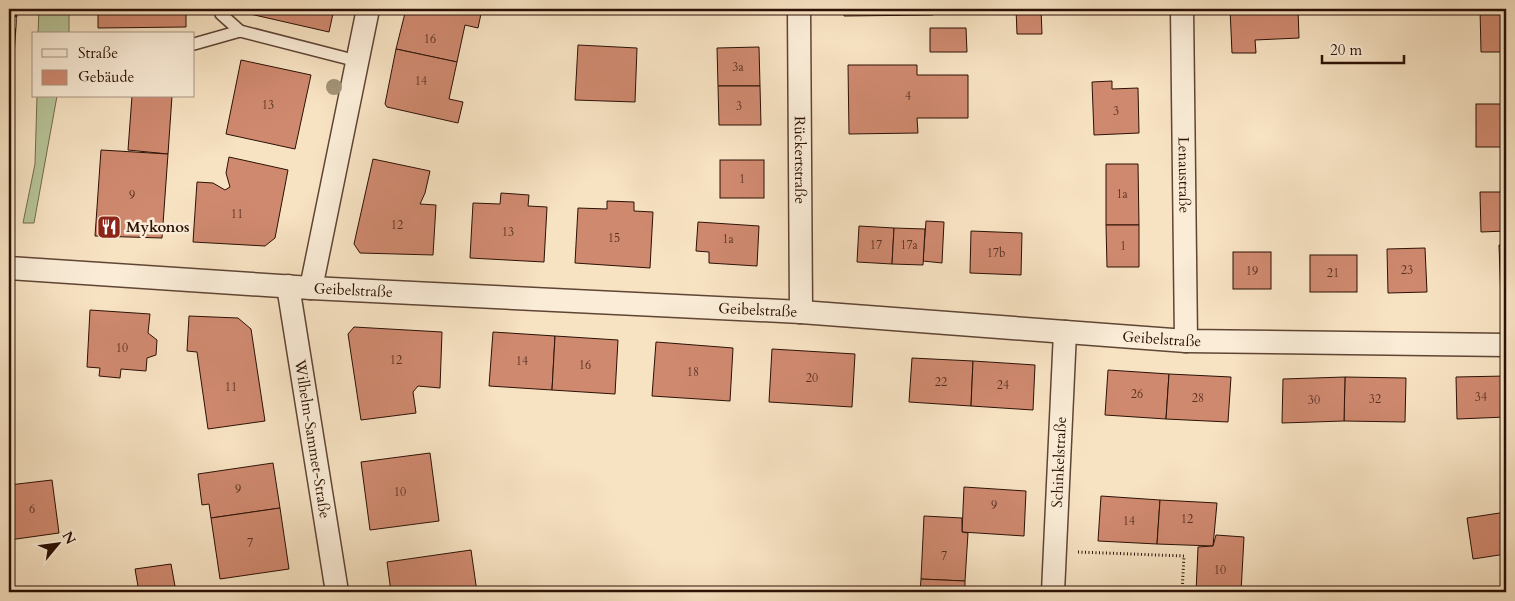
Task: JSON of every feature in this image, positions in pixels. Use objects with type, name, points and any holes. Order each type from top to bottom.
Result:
[{"type":"street","points":[[311,288],[368,9]]},
{"type":"street","name":"Rückertstraße","points":[[799,9],[801,312]]},
{"type":"street","name":"Lenaustraße","points":[[1182,9],[1186,341]]},
{"type":"street","name":"Geibelstraße","points":[[9,268],[311,288],[801,312],[1186,341],[1506,345]]},
{"type":"street","name":"Wilhelm-Sammet-Straße","points":[[288,286],[337,592]]},
{"type":"street","name":"Schinkelstraße","points":[[1053,592],[1065,332]]},
{"type":"lane","points":[[222,9],[221,14],[240,31],[357,61]]},
{"type":"lane","points":[[195,44],[240,31]]},
{"type":"path","points":[[1055,551],[1184,556],[1182,592]]},
{"type":"green space","points":[[39,9],[69,9],[69,32],[38,32]]},
{"type":"green space","points":[[37,98],[57,98],[34,223],[23,223],[35,164]]},
{"type":"building","points":[[98,9],[186,9],[186,27],[98,28]]},
{"type":"building","points":[[251,9],[334,9],[329,32],[250,14]]},
{"type":"building","points":[[406,9],[482,9],[478,28],[465,25],[457,62],[396,49]]},
{"type":"building","points":[[844,9],[933,9],[933,15],[844,16]]},
{"type":"building","points":[[1016,9],[1041,9],[1042,34],[1017,34]]},
{"type":"building","points":[[1230,9],[1298,9],[1299,38],[1255,40],[1256,53],[1232,53]]},
{"type":"building","points":[[1409,9],[1451,9],[1451,14],[1409,13]]},
{"type":"building","points":[[1480,9],[1506,9],[1506,52],[1481,52]]},
{"type":"building","points":[[930,28],[966,28],[967,52],[930,52]]},
{"type":"building","points":[[578,45],[637,48],[635,102],[575,100]]},
{"type":"building","points":[[759,47],[760,86],[718,86],[717,48]]},
{"type":"building","points":[[396,49],[457,62],[449,99],[463,102],[458,123],[387,107],[385,104]]},
{"type":"building","points":[[241,60],[311,75],[295,149],[226,134]]},
{"type":"building","points":[[848,65],[917,65],[917,75],[968,75],[968,118],[917,118],[918,133],[849,134]]},
{"type":"building","points":[[1112,81],[1112,89],[1138,88],[1139,133],[1094,135],[1092,82]]},
{"type":"building","points":[[718,86],[760,86],[761,125],[719,125]]},
{"type":"building","points":[[132,98],[172,98],[168,154],[128,150]]},
{"type":"building","points":[[1476,104],[1506,104],[1506,147],[1476,147]]},
{"type":"building","points":[[101,150],[168,154],[162,238],[95,236]]},
{"type":"building","points":[[229,157],[288,170],[275,238],[265,246],[193,242],[197,182],[213,183],[225,190],[230,187],[226,173]]},
{"type":"building","points":[[373,159],[430,171],[425,193],[420,204],[436,205],[433,255],[360,253],[354,244]]},
{"type":"building","points":[[720,160],[764,160],[764,198],[720,198]]},
{"type":"building","points":[[1106,164],[1138,164],[1139,225],[1106,225]]},
{"type":"building","points":[[1480,192],[1506,192],[1506,231],[1481,232]]},
{"type":"building","points":[[501,193],[529,195],[528,206],[547,207],[544,262],[470,258],[473,203],[500,204]]},
{"type":"building","points":[[607,201],[634,202],[634,211],[653,212],[650,268],[575,263],[578,208],[607,209]]},
{"type":"building","points":[[926,221],[944,222],[942,263],[923,261]]},
{"type":"building","points":[[698,222],[759,226],[757,266],[709,263],[709,252],[696,251]]},
{"type":"building","points":[[1106,225],[1139,225],[1139,267],[1107,267]]},
{"type":"building","points":[[859,226],[894,228],[892,264],[857,262]]},
{"type":"building","points":[[894,228],[925,229],[923,265],[892,264]]},
{"type":"building","points":[[971,231],[1022,233],[1021,275],[970,273]]},
{"type":"building","points":[[1499,245],[1506,245],[1506,299],[1501,300]]},
{"type":"building","points":[[1425,248],[1427,292],[1388,293],[1387,249]]},
{"type":"building","points":[[1233,252],[1271,252],[1271,289],[1233,289]]},
{"type":"building","points":[[1310,255],[1357,255],[1357,292],[1310,292]]},
{"type":"building","points":[[90,310],[150,314],[148,333],[157,340],[156,355],[147,358],[146,371],[121,369],[120,378],[99,376],[100,368],[87,367]]},
{"type":"building","points":[[189,316],[238,318],[251,329],[265,421],[208,429],[197,352],[187,351]]},
{"type":"building","points":[[354,327],[442,332],[440,388],[418,386],[413,392],[416,413],[361,420],[348,334]]},
{"type":"building","points":[[493,332],[555,336],[552,390],[489,386]]},
{"type":"building","points":[[555,336],[618,340],[615,394],[552,390]]},
{"type":"building","points":[[656,342],[733,348],[730,401],[652,396]]},
{"type":"building","points":[[772,349],[855,354],[852,407],[769,402]]},
{"type":"building","points":[[912,358],[973,361],[971,406],[909,402]]},
{"type":"building","points":[[973,361],[1035,365],[1033,410],[971,406]]},
{"type":"building","points":[[1108,370],[1169,374],[1166,419],[1105,415]]},
{"type":"building","points":[[1169,374],[1231,377],[1228,422],[1166,419]]},
{"type":"building","points":[[1506,376],[1506,417],[1457,419],[1456,377]]},
{"type":"building","points":[[1345,377],[1406,378],[1405,422],[1344,421]]},
{"type":"building","points":[[1345,377],[1344,421],[1282,423],[1283,379]]},
{"type":"building","points":[[430,453],[439,521],[370,530],[361,462]]},
{"type":"building","points":[[273,463],[280,508],[211,518],[209,504],[202,505],[198,474]]},
{"type":"building","points":[[52,480],[59,533],[9,540],[9,485]]},
{"type":"building","points":[[964,487],[1026,491],[1024,536],[962,532]]},
{"type":"building","points":[[1101,496],[1160,500],[1157,544],[1098,541]]},
{"type":"building","points":[[1160,500],[1217,503],[1213,546],[1157,544]]},
{"type":"building","points":[[280,508],[289,569],[220,579],[211,518]]},
{"type":"building","points":[[1506,512],[1506,554],[1473,559],[1467,518]]},
{"type":"building","points":[[924,516],[962,518],[962,532],[968,533],[965,581],[921,579]]},
{"type":"building","points":[[1216,535],[1244,537],[1241,592],[1196,592],[1198,547],[1213,546]]},
{"type":"building","points":[[471,550],[477,592],[391,592],[387,562]]},
{"type":"building","points":[[171,564],[176,592],[139,592],[135,569]]},
{"type":"building","points":[[921,579],[965,581],[965,592],[920,592]]},
{"type":"railway","points":[[9,94],[15,9]]},
{"type":"place","name":"Mykonos","points":[[109,227]]}]
